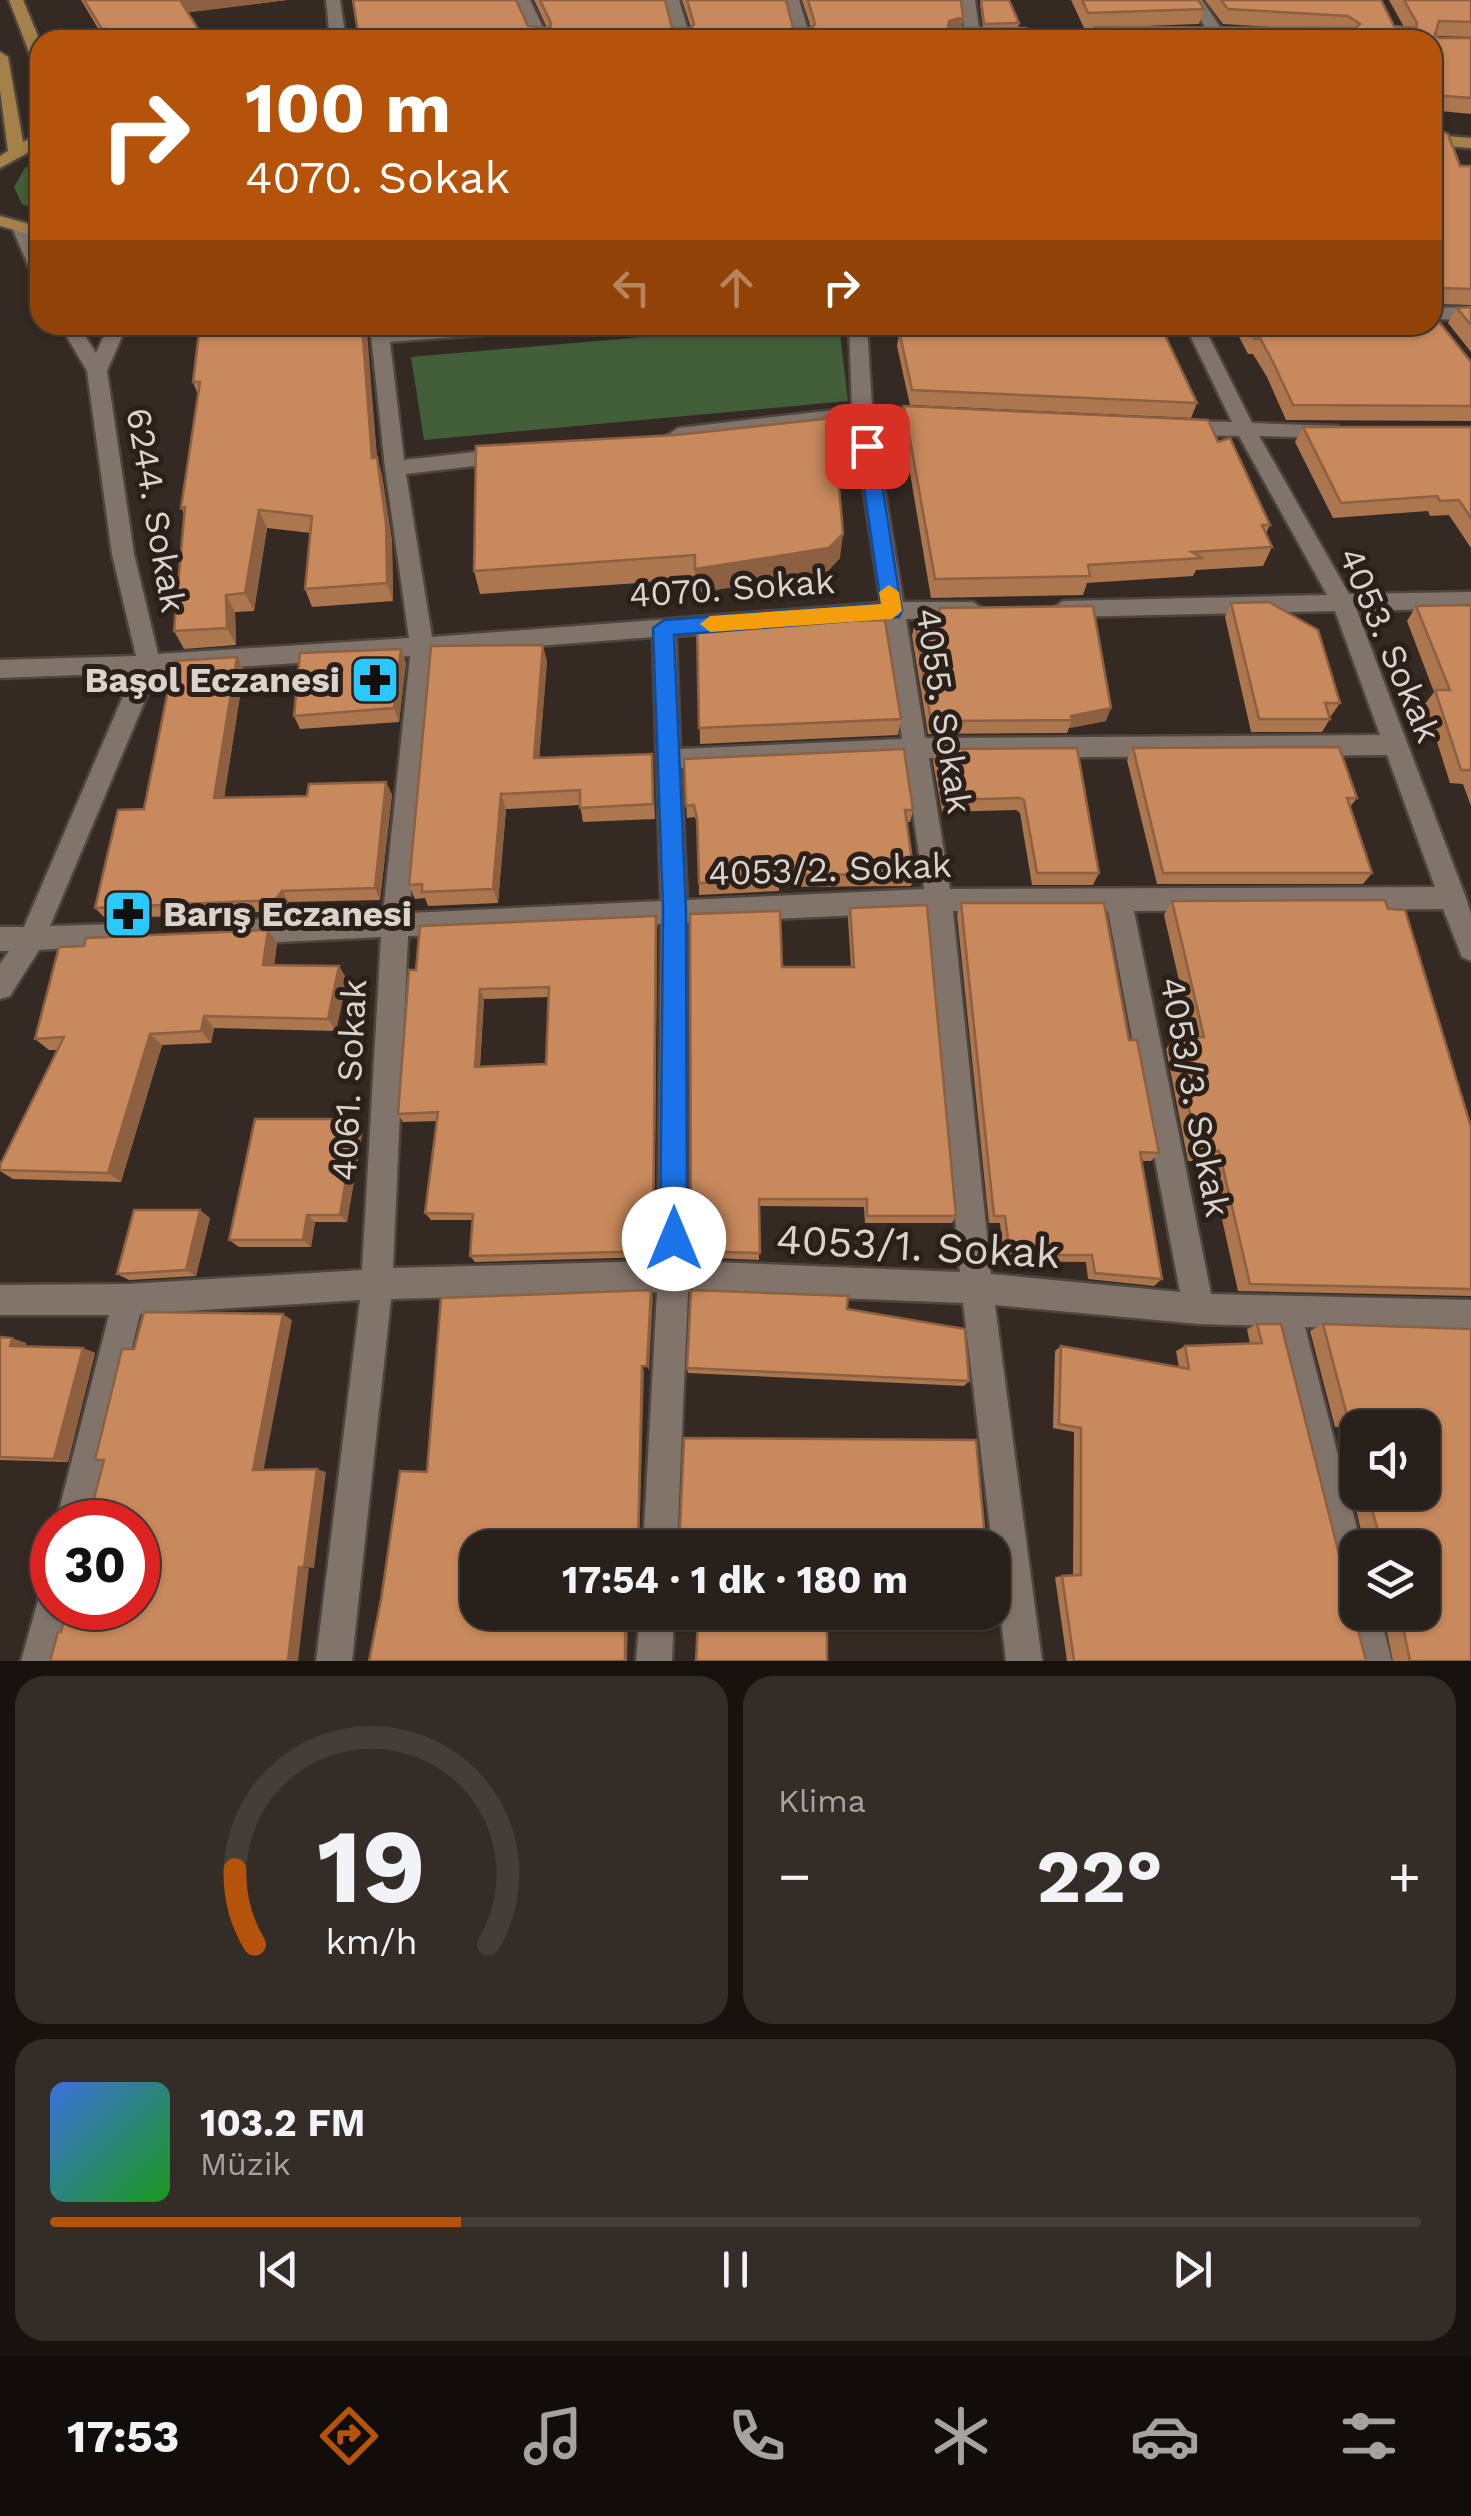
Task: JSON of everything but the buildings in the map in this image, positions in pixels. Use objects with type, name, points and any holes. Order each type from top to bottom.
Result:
[{"type":"main road","points":[[16,0],[30,35]]},
{"type":"main road","points":[[0,58],[8,150],[0,163]]},
{"type":"main road","points":[[1442,141],[1471,143]]},
{"type":"main road","points":[[0,220],[30,231]]},
{"type":"street","points":[[333,0],[337,30]]},
{"type":"street","points":[[524,0],[537,30]]},
{"type":"street","points":[[672,0],[680,30]]},
{"type":"street","points":[[792,0],[800,30]]},
{"type":"street","points":[[968,0],[972,30]]},
{"type":"street","points":[[1195,0],[1219,30]]},
{"type":"street","points":[[1442,313],[1471,314]]},
{"type":"street","name":"6244. Sokak","points":[[0,986],[31,940],[148,664],[123,554],[97,371],[75,335]]},
{"type":"street","name":"6244. Sokak","points":[[97,371],[113,335]]},
{"type":"street","name":"4061. Sokak","points":[[334,1661],[377,1284],[394,926],[422,646],[395,468],[380,335]]},
{"type":"street","name":"4055. Sokak","points":[[858,335],[862,413],[939,900],[977,1288],[1024,1661]]},
{"type":"street","name":"4053. Sokak","points":[[1199,335],[1246,431],[1343,603],[1471,949]]},
{"type":"street","points":[[648,438],[862,413],[958,418]]},
{"type":"street","points":[[1150,426],[1359,431]]},
{"type":"street","points":[[395,468],[531,452]]},
{"type":"street","points":[[1042,610],[1471,600]]},
{"type":"street","name":"4070. Sokak","points":[[0,669],[148,664],[892,611],[1004,610]]},
{"type":"street","points":[[661,1530],[674,1276],[674,909],[664,628]]},
{"type":"street","points":[[668,759],[914,748],[1396,744]]},
{"type":"street","name":"4053/3. Sokak","points":[[1119,898],[1199,1309]]},
{"type":"street","name":"4053/2. Sokak","points":[[203,933],[939,900],[1452,898]]},
{"type":"street","points":[[0,939],[146,935]]},
{"type":"street","name":"4053/1. Sokak","points":[[0,1300],[128,1299],[377,1284],[674,1276],[977,1288],[1199,1309],[1471,1316]]},
{"type":"street","points":[[78,1500],[128,1299]]},
{"type":"street","points":[[1286,1312],[1341,1530]]},
{"type":"street","points":[[39,1661],[46,1630]]},
{"type":"street","points":[[654,1661],[655,1630]]},
{"type":"street","points":[[1366,1630],[1374,1661]]},
{"type":"green space","points":[[30,165],[30,207],[22,204],[14,187]]},
{"type":"green space","points":[[666,335],[840,335],[848,401],[424,440],[411,357]]},
{"type":"slow traffic","points":[[710,624],[892,611],[889,592]]},
{"type":"place","name":"Başol Eczanesi","points":[[375,680]]},
{"type":"place","name":"Barış Eczanesi","points":[[128,914]]},
{"type":"route","points":[[674,1239],[674,909],[664,628],[892,611],[867,446]]}]
